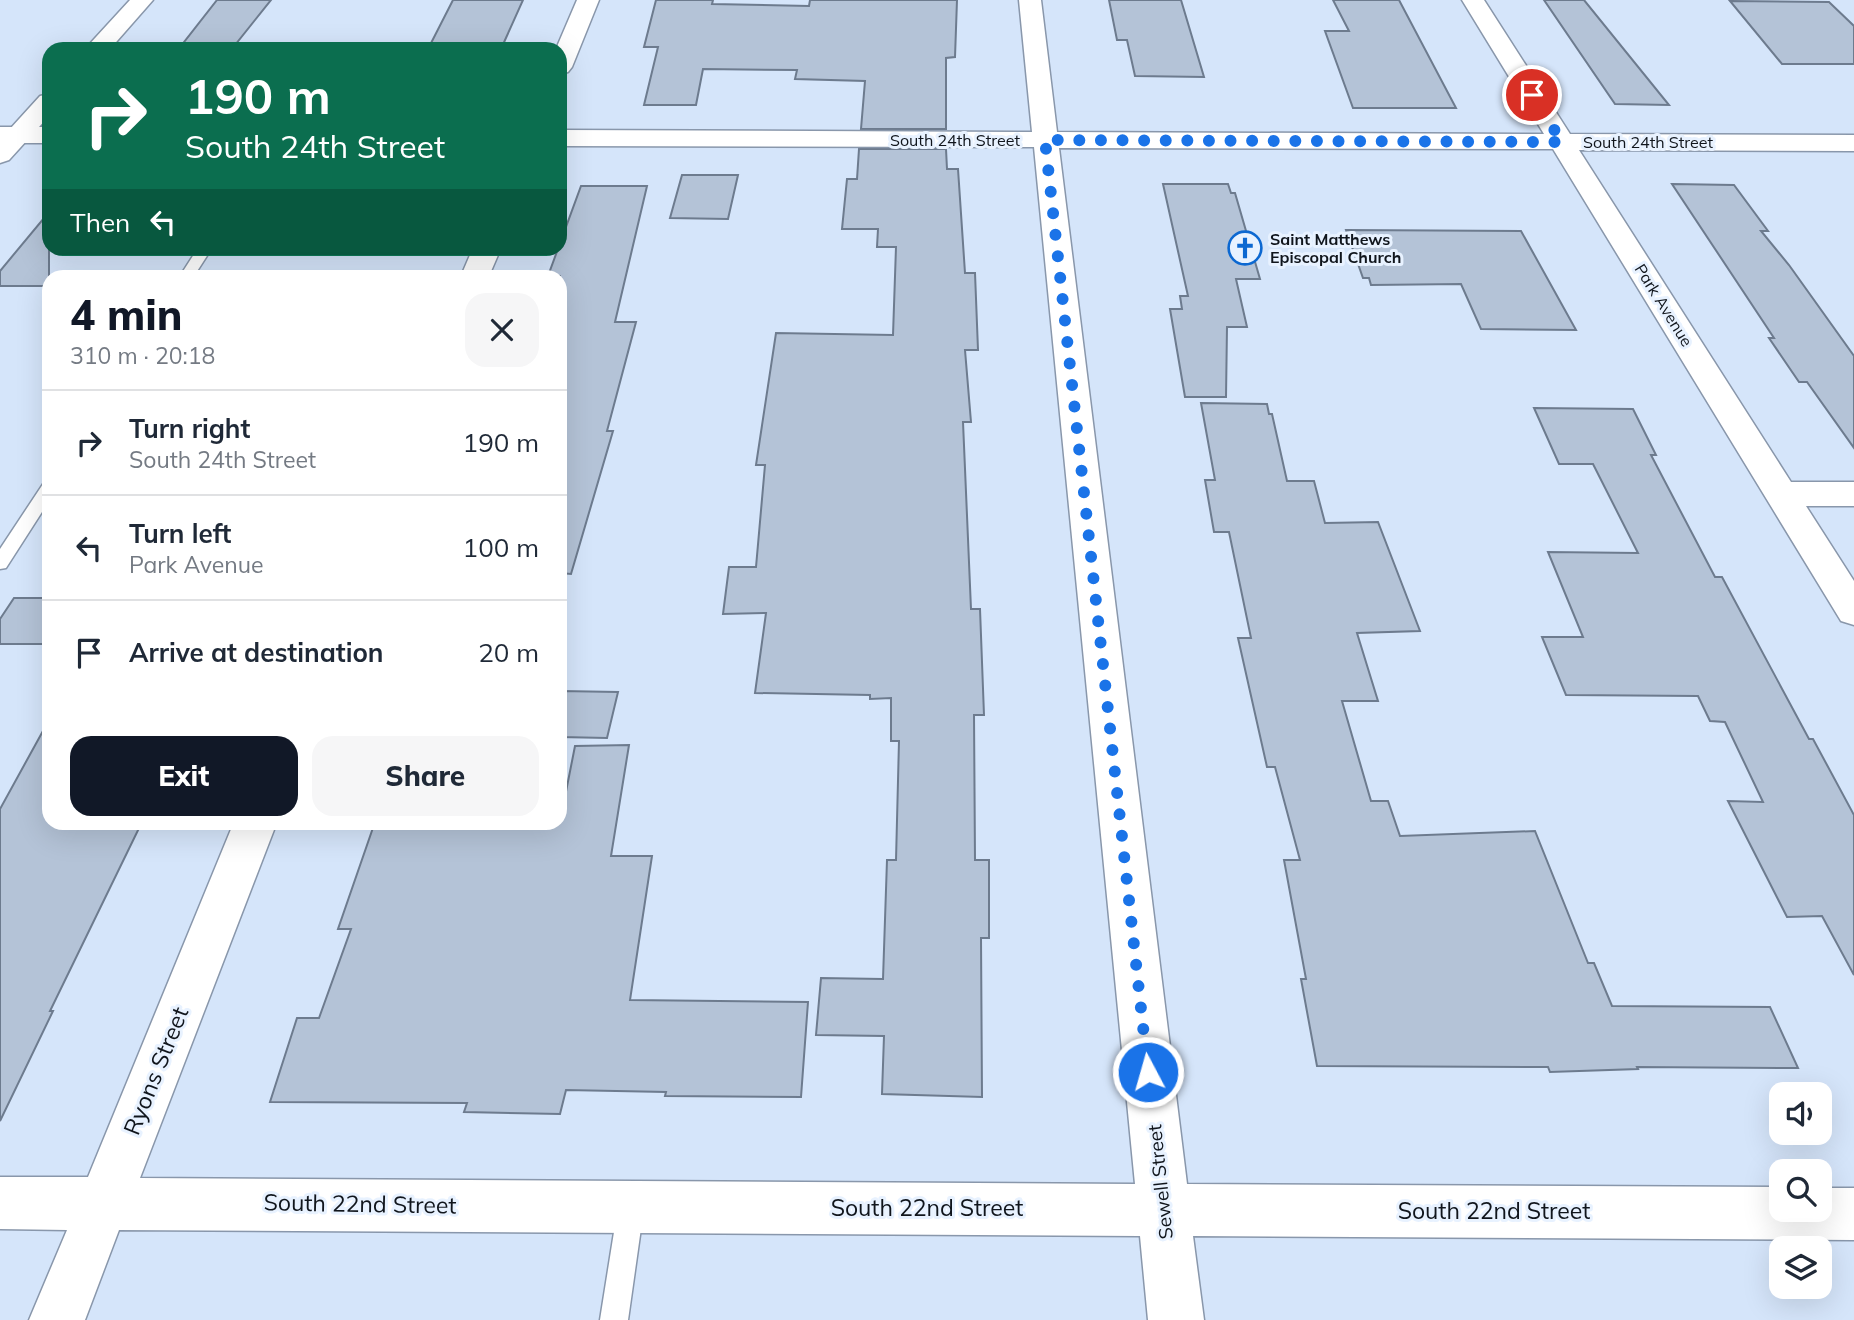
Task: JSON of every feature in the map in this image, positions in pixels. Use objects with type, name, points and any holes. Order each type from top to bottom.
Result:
[{"type":"street","points":[[103,42],[142,0]]},
{"type":"street","points":[[567,50],[588,0]]},
{"type":"street","name":"Sewell Street","points":[[1030,0],[1176,1320]]},
{"type":"street","name":"Park Avenue","points":[[1474,0],[1854,611]]},
{"type":"street","points":[[0,155],[9,135],[42,107]]},
{"type":"street","points":[[9,135],[42,135]]},
{"type":"street","name":"South 24th Street","points":[[567,138],[1854,143]]},
{"type":"street","points":[[1782,494],[1854,494]]},
{"type":"street","name":"Ryons Street","points":[[57,1320],[253,830]]},
{"type":"street","name":"South 22nd Street","points":[[0,1203],[1854,1214]]},
{"type":"lane","points":[[0,563],[42,499]]},
{"type":"lane","points":[[614,1320],[631,1207]]},
{"type":"building","points":[[217,0],[271,0],[237,42],[184,42]]},
{"type":"building","points":[[453,0],[523,0],[504,42],[432,42]]},
{"type":"building","points":[[656,0],[713,0],[712,4],[809,6],[810,0],[957,0],[955,57],[946,58],[946,129],[861,129],[865,81],[795,79],[797,70],[703,69],[696,105],[644,105],[658,47],[644,47]]},
{"type":"building","points":[[1109,0],[1181,0],[1204,77],[1135,76],[1127,40],[1117,40]]},
{"type":"building","points":[[1333,0],[1399,0],[1456,108],[1353,108],[1325,31],[1349,31]]},
{"type":"building","points":[[1544,0],[1584,0],[1669,105],[1615,104]]},
{"type":"building","points":[[1730,1],[1829,2],[1854,26],[1854,64],[1782,64]]},
{"type":"building","points":[[859,149],[946,149],[947,169],[958,169],[965,273],[975,273],[978,350],[965,350],[971,422],[963,422],[971,609],[980,609],[984,715],[974,715],[975,860],[989,860],[989,938],[981,938],[982,1097],[882,1094],[884,1036],[816,1035],[821,978],[883,979],[887,860],[896,860],[899,741],[891,741],[891,698],[870,699],[870,695],[755,693],[766,613],[723,614],[729,567],[756,567],[765,465],[756,465],[776,333],[893,335],[896,247],[877,247],[878,229],[842,229],[847,179],[857,179]]},
{"type":"building","points":[[682,175],[738,175],[728,219],[670,218]]},
{"type":"building","points":[[1163,184],[1228,184],[1231,193],[1235,193],[1260,279],[1236,279],[1247,327],[1227,327],[1226,397],[1185,397],[1170,309],[1182,309],[1180,296],[1188,296]]},
{"type":"building","points":[[1672,184],[1734,185],[1768,231],[1761,231],[1789,265],[1854,356],[1854,448],[1807,382],[1799,382],[1769,338],[1774,338]]},
{"type":"building","points":[[581,186],[647,186],[615,322],[636,322],[607,431],[613,431],[571,574],[567,574],[567,270],[550,270],[555,256],[567,256],[567,224]]},
{"type":"building","points":[[42,220],[42,256],[49,256],[49,270],[42,270],[42,286],[0,286],[0,271]]},
{"type":"building","points":[[1346,230],[1521,231],[1576,330],[1481,329],[1461,284],[1371,285],[1369,278],[1363,278]]},
{"type":"building","points":[[1201,403],[1267,404],[1269,414],[1272,414],[1287,481],[1314,481],[1325,523],[1378,522],[1420,631],[1357,633],[1378,701],[1342,701],[1371,801],[1388,801],[1400,836],[1535,831],[1588,963],[1594,963],[1612,1006],[1770,1007],[1798,1068],[1637,1067],[1638,1069],[1550,1072],[1548,1067],[1317,1066],[1301,979],[1306,979],[1284,860],[1300,860],[1275,767],[1267,767],[1238,638],[1251,638],[1229,532],[1214,532],[1205,480],[1215,480]]},
{"type":"building","points":[[1534,408],[1633,409],[1656,455],[1651,455],[1715,577],[1722,577],[1809,739],[1813,739],[1854,815],[1854,975],[1822,916],[1787,917],[1728,801],[1763,802],[1725,722],[1710,721],[1698,696],[1566,695],[1542,637],[1583,637],[1548,552],[1638,553],[1593,464],[1559,464]]},
{"type":"building","points":[[14,598],[42,598],[42,644],[0,644],[0,619]]},
{"type":"building","points":[[567,691],[618,692],[607,738],[567,737]]},
{"type":"building","points":[[42,733],[42,830],[138,830],[0,1121],[0,809]]},
{"type":"building","points":[[629,745],[611,856],[652,856],[630,1000],[808,1002],[801,1097],[665,1096],[666,1092],[566,1090],[560,1114],[464,1112],[467,1103],[270,1102],[297,1018],[319,1018],[351,929],[338,929],[372,830],[567,830],[567,787],[575,746]]},
{"type":"place","name":"Saint Matthews Episcopal Church","points":[[1245,248]]},
{"type":"route","points":[[1148,1072],[1045,140],[1562,142],[1532,95]]}]
